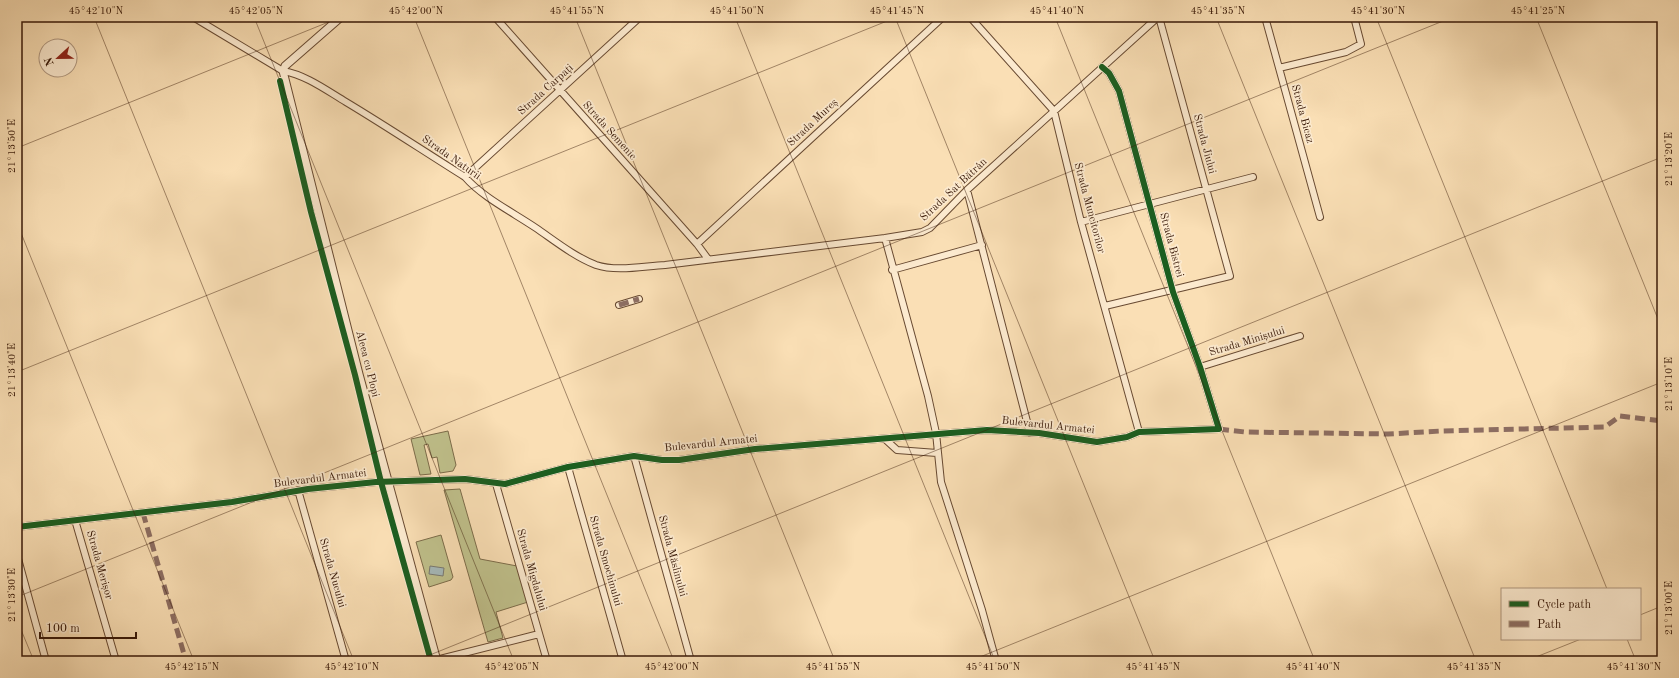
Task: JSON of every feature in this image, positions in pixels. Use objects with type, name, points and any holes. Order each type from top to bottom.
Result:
[{"type":"street","name":"Strada Naturii","points":[[193,17],[283,71],[294,73],[318,85],[465,177],[470,183],[508,210],[574,253],[596,265],[632,267],[708,259]]},
{"type":"street","points":[[283,71],[285,66],[341,17]]},
{"type":"street","name":"Strada Semenic","points":[[495,17],[697,244],[708,259]]},
{"type":"street","name":"Strada Carpați","points":[[465,177],[640,17]]},
{"type":"street","name":"Strada Mureș","points":[[697,244],[943,17]]},
{"type":"street","name":"Strada Muncitorilor","points":[[970,17],[1054,111],[1081,222],[1139,432]]},
{"type":"street","name":"Strada Sat Bătrân","points":[[708,259],[885,238],[922,232],[930,228],[967,190],[1159,17]]},
{"type":"street","name":"Strada Jiului","points":[[1159,17],[1230,276],[1173,292]]},
{"type":"street","name":"Strada Bicaz","points":[[1265,17],[1320,217]]},
{"type":"street","points":[[1279,68],[1346,52],[1361,44],[1354,17]]},
{"type":"street","name":"Strada Bistrei","points":[[1102,67],[1109,73],[1118,91],[1173,292],[1200,367],[1219,429]]},
{"type":"street","name":"Aleea cu Plopi","points":[[283,71],[387,481],[437,661]]},
{"type":"street","points":[[1081,222],[1253,177]]},
{"type":"street","points":[[967,190],[1030,433]]},
{"type":"street","points":[[885,238],[892,270],[928,396],[936,433],[941,482],[982,610],[996,661]]},
{"type":"street","points":[[892,270],[982,245]]},
{"type":"street","points":[[1105,306],[1173,292]]},
{"type":"street","points":[[619,305],[639,299]]},
{"type":"street","name":"Strada Minișului","points":[[1200,367],[1300,336]]},
{"type":"street","name":"Bulevardul Armatei","points":[[17,527],[232,502],[298,490],[387,481],[465,479],[505,484],[568,467],[634,456],[662,460],[679,460],[755,449],[987,430],[1030,433],[1097,442],[1127,437],[1139,432],[1219,429]]},
{"type":"street","points":[[885,439],[897,450],[937,453]]},
{"type":"street","name":"Strada Măslinului","points":[[634,456],[691,661]]},
{"type":"street","name":"Strada Smochinului","points":[[568,467],[623,661]]},
{"type":"street","name":"Strada Migdalului","points":[[496,484],[547,661]]},
{"type":"street","name":"Strada Nucului","points":[[298,490],[346,661]]},
{"type":"street","name":"Strada Merișor","points":[[75,520],[116,661]]},
{"type":"street","points":[[17,555],[46,661]]},
{"type":"street","points":[[437,661],[539,634]]},
{"type":"green space","points":[[448,431],[456,465],[453,471],[440,473],[437,457],[432,458],[428,444],[424,445],[431,474],[420,475],[411,439]]},
{"type":"green space","points":[[460,489],[480,559],[517,566],[528,602],[496,612],[503,638],[488,642],[444,490]]},
{"type":"green space","points":[[441,535],[453,577],[451,580],[429,587],[416,542]]},
{"type":"shaded area","points":[[430,566],[444,568],[443,576],[429,574]]},
{"type":"marked path","points":[[619,305],[639,299]]},
{"type":"marked path","points":[[1219,429],[1245,432],[1388,434],[1441,431],[1605,427],[1620,416],[1662,421]]},
{"type":"marked path","points":[[143,513],[186,661]]},
{"type":"cycle path","points":[[17,527],[232,502],[308,489],[376,482],[465,479],[505,484],[568,467],[634,456],[662,460],[679,460],[755,449],[987,430],[1039,433],[1097,442],[1127,437],[1139,432],[1219,429],[1200,367],[1173,292],[1119,91],[1109,73],[1102,67]]},
{"type":"cycle path","points":[[280,81],[311,212],[355,375],[381,482],[431,661]]}]
